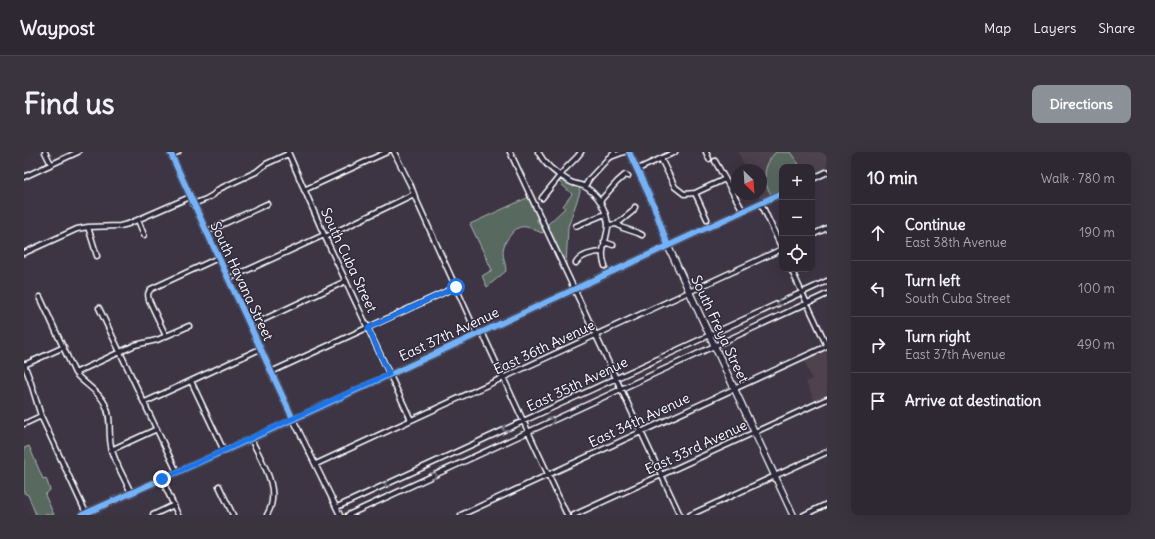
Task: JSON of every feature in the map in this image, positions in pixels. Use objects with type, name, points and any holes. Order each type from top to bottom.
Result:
[{"type":"main road","name":"South Freya Street","points":[[629,152],[654,206],[668,246],[793,515]]},
{"type":"street","points":[[45,152],[51,164]]},
{"type":"street","points":[[24,176],[78,152]]},
{"type":"street","points":[[170,154],[178,152]]},
{"type":"street","points":[[304,190],[387,152]]},
{"type":"street","points":[[394,152],[411,186],[456,287],[503,378],[567,515]]},
{"type":"street","points":[[510,152],[680,515]]},
{"type":"street","points":[[538,152],[546,164],[560,176],[571,182],[585,186],[600,201],[606,214],[608,226],[602,252],[602,260],[605,266]]},
{"type":"street","points":[[542,198],[581,152]]},
{"type":"street","points":[[585,186],[590,178],[614,152]]},
{"type":"street","points":[[608,158],[624,152]]},
{"type":"street","points":[[638,170],[675,152]]},
{"type":"street","points":[[706,152],[709,159]]},
{"type":"street","points":[[193,204],[206,199],[219,189],[256,172],[266,164],[288,153]]},
{"type":"street","name":"South Cuba Street","points":[[288,153],[411,420]]},
{"type":"street","name":"South Havana Street","points":[[170,154],[260,349],[340,515]]},
{"type":"street","points":[[661,158],[677,190],[684,194],[695,193],[725,179]]},
{"type":"street","points":[[715,161],[744,211]]},
{"type":"street","points":[[815,178],[827,172]]},
{"type":"street","points":[[600,201],[617,182],[627,175]]},
{"type":"street","points":[[695,193],[707,219]]},
{"type":"street","points":[[228,279],[325,236],[414,194]]},
{"type":"street","name":"East 37th Avenue","points":[[84,514],[251,439],[779,194]]},
{"type":"street","points":[[24,254],[77,229],[88,227],[120,226],[138,220],[190,197]]},
{"type":"street","points":[[761,203],[779,242]]},
{"type":"street","points":[[206,232],[267,204]]},
{"type":"street","points":[[608,226],[617,224],[633,211],[635,207]]},
{"type":"street","points":[[576,226],[606,214]]},
{"type":"street","points":[[138,220],[144,235]]},
{"type":"street","points":[[617,224],[630,231],[640,232]]},
{"type":"street","points":[[88,227],[97,256]]},
{"type":"street","points":[[815,234],[827,228]]},
{"type":"street","points":[[604,242],[613,245]]},
{"type":"street","name":"East 36th Avenue","points":[[316,464],[779,250]]},
{"type":"street","points":[[576,263],[581,258],[595,252],[602,252]]},
{"type":"street","points":[[166,336],[148,295],[151,289],[218,258]]},
{"type":"street","points":[[792,272],[827,346]]},
{"type":"street","points":[[250,326],[346,281]]},
{"type":"street","name":"East 35th Avenue","points":[[337,507],[827,281]]},
{"type":"street","points":[[271,372],[456,287]]},
{"type":"street","name":"East 35th Avenue","points":[[348,515],[827,294]]},
{"type":"street","points":[[40,297],[75,372],[80,379],[101,396],[106,405],[109,413],[109,436],[112,450],[131,493]]},
{"type":"street","points":[[99,308],[177,472]]},
{"type":"street","points":[[75,372],[135,345],[149,343],[189,326]]},
{"type":"street","name":"East 34th Avenue","points":[[461,515],[827,346]]},
{"type":"street","points":[[64,347],[24,365],[41,416],[84,514]]},
{"type":"street","points":[[145,402],[260,349]]},
{"type":"street","points":[[191,381],[224,451]]},
{"type":"street","name":"East 33rd Avenue","points":[[574,515],[827,399]]},
{"type":"street","points":[[24,424],[41,416]]},
{"type":"street","points":[[112,450],[157,429]]},
{"type":"street","points":[[251,439],[270,480],[273,491],[271,508],[267,515]]},
{"type":"street","points":[[690,515],[827,452]]},
{"type":"street","points":[[162,479],[178,515]]},
{"type":"street","points":[[219,486],[233,515]]},
{"type":"street","points":[[804,515],[827,504]]},
{"type":"street","points":[[153,515],[174,505]]},
{"type":"shaded area","points":[[738,152],[827,152],[827,169],[815,175],[815,164],[779,164],[779,191],[767,197],[767,164],[744,164]]},
{"type":"shaded area","points":[[827,349],[827,396],[815,402],[806,382],[812,379],[804,360]]},
{"type":"green space","points":[[776,152],[790,152],[799,164],[779,164],[779,190],[771,194],[767,186],[767,167],[772,156]]},
{"type":"green space","points":[[561,180],[579,186],[580,192],[568,227],[566,266],[547,225],[565,208],[563,206],[572,194],[559,182]]},
{"type":"green space","points":[[529,197],[537,214],[537,221],[545,231],[542,233],[528,227],[520,227],[513,232],[508,238],[503,250],[506,271],[487,287],[482,276],[492,270],[470,224]]},
{"type":"green space","points":[[29,446],[43,479],[46,478],[50,490],[45,495],[54,515],[36,515],[28,495],[24,493],[24,448]]},
{"type":"cycle path","points":[[170,152],[293,419]]},
{"type":"cycle path","points":[[629,152],[654,206],[668,246]]},
{"type":"cycle path","points":[[82,515],[251,439],[779,194]]},
{"type":"route","points":[[162,479],[389,374],[368,328],[456,287]]}]
